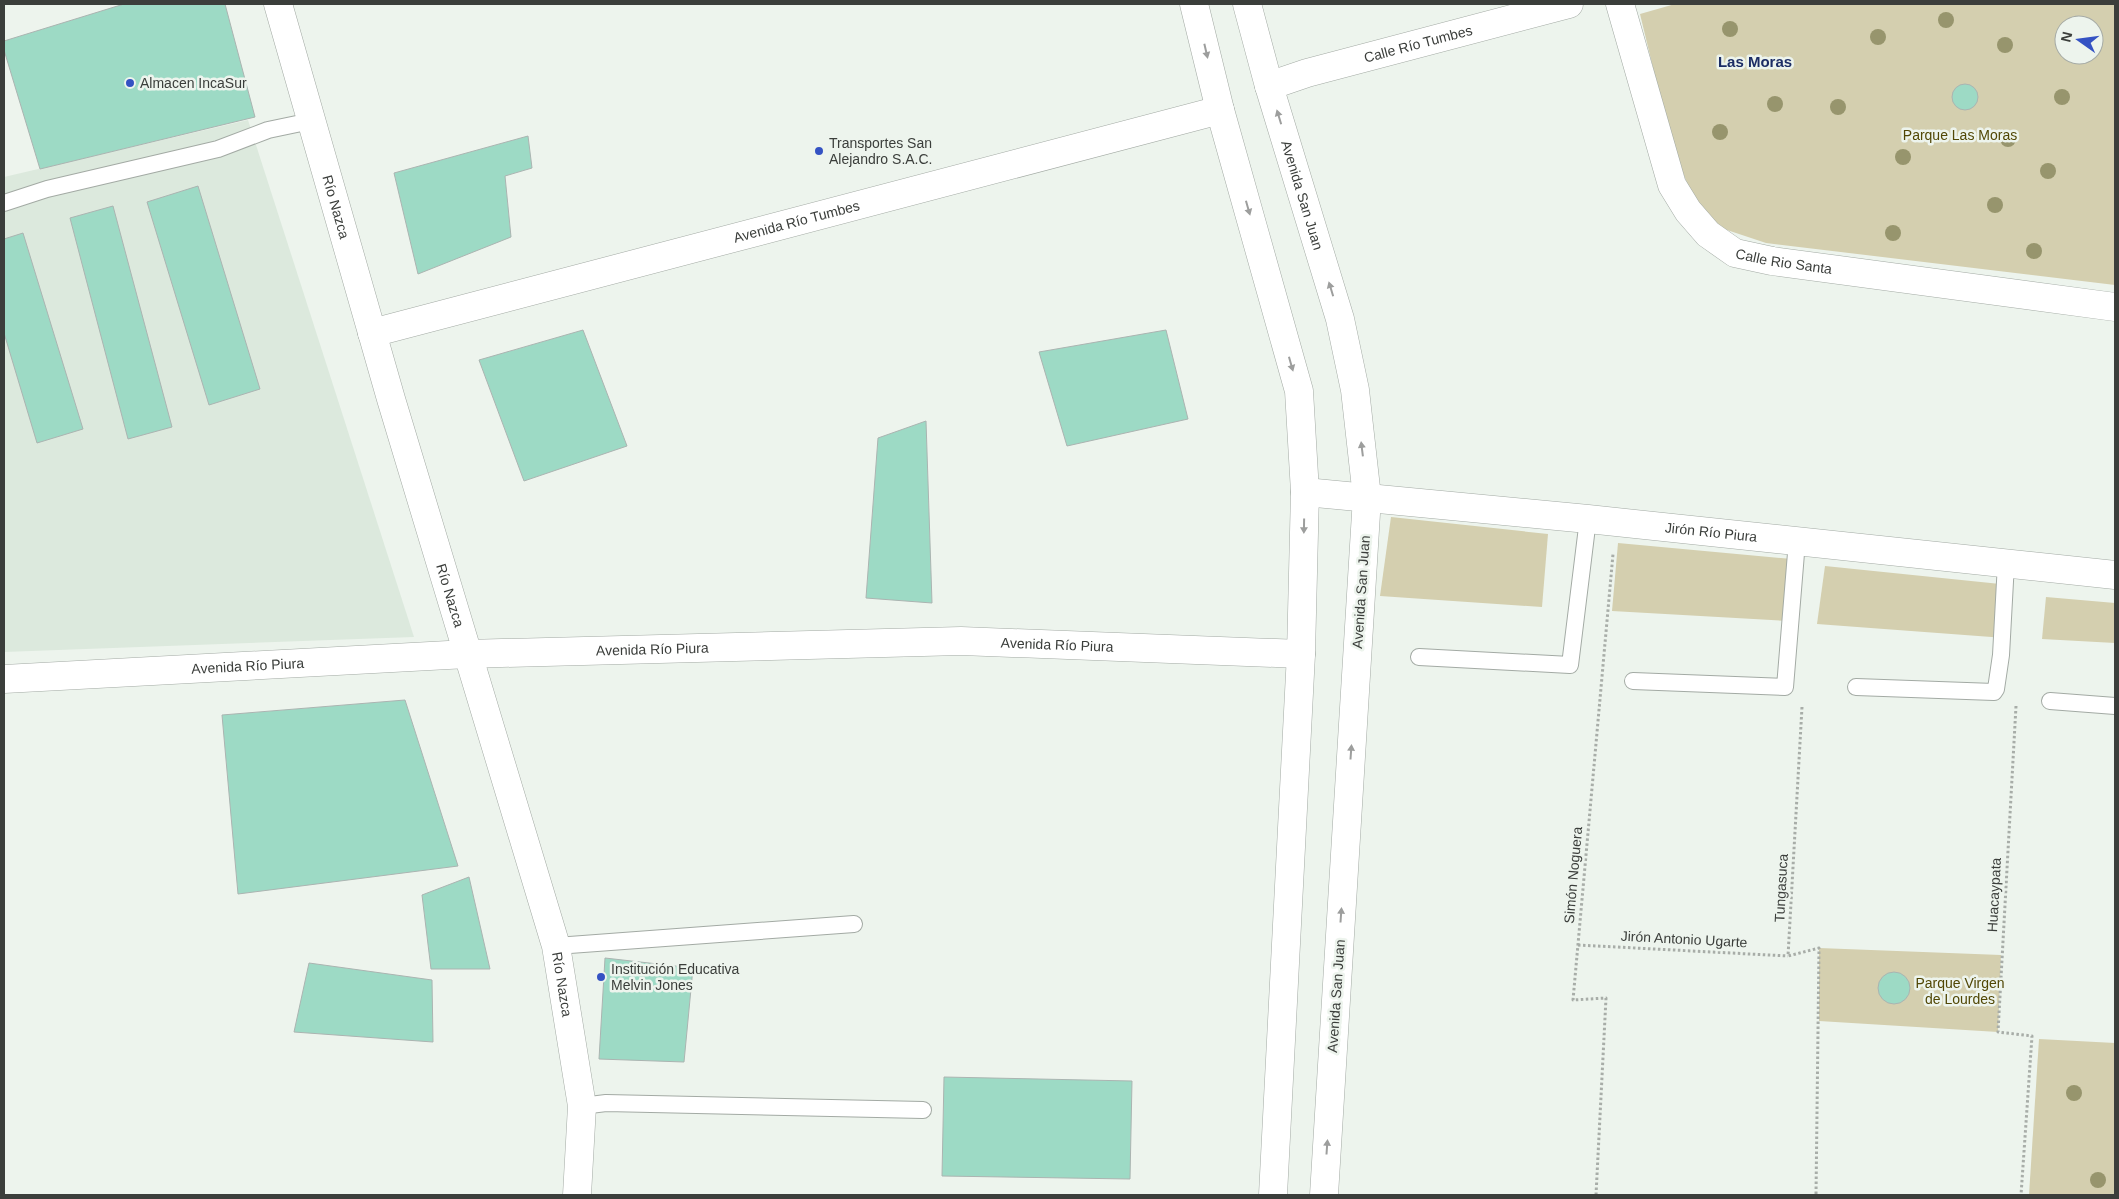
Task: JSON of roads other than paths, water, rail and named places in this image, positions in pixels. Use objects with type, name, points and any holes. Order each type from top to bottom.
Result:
[{"type":"street","name":"Río Nazca","points":[[278,4],[372,333],[556,946],[582,1106],[577,1195]]},
{"type":"street","points":[[1194,4],[1220,110],[1299,391],[1305,492],[1301,654],[1273,1195]]},
{"type":"street","name":"Avenida San Juan","points":[[1246,4],[1340,318],[1355,390],[1368,497],[1324,1195]]},
{"type":"street","name":"Calle Río Tumbes","points":[[1269,86],[1307,73],[1569,4]]},
{"type":"street","name":"Calle Rio Santa","points":[[1620,4],[1672,185],[1688,211],[1708,234],[1735,253],[1772,261],[2115,307]]},
{"type":"street","name":"Avenida Río Tumbes","points":[[372,333],[1220,110]]},
{"type":"street","name":"Jirón Río Piura","points":[[1305,492],[1588,519],[2115,576]]},
{"type":"street","name":"Avenida Río Piura","points":[[4,679],[467,654],[961,641],[1301,654]]},
{"type":"lane","points":[[4,203],[47,189],[218,149],[268,130],[311,121]]},
{"type":"lane","points":[[1419,658],[1570,665],[1588,519]]},
{"type":"lane","points":[[1633,681],[1785,687],[1797,541]]},
{"type":"lane","points":[[1856,687],[1994,692],[2001,655],[2006,563]]},
{"type":"lane","points":[[2050,702],[2115,706]]},
{"type":"lane","points":[[556,946],[854,924]]},
{"type":"lane","points":[[582,1106],[606,1103],[923,1110]]},
{"type":"place","name":"Almacen IncaSur","points":[[130,83]]},
{"type":"place","name":"Transportes San Alejandro S.A.C.","points":[[819,151]]},
{"type":"place","name":"Institución Educativa Melvin Jones","points":[[601,977]]},
{"type":"district","name":"Las Moras","points":[[1755,61]]},
{"type":"park label","name":"Parque Las Moras","points":[[1960,135]]},
{"type":"park label","name":"Parque Virgen de Lourdes","points":[[1960,992]]}]
